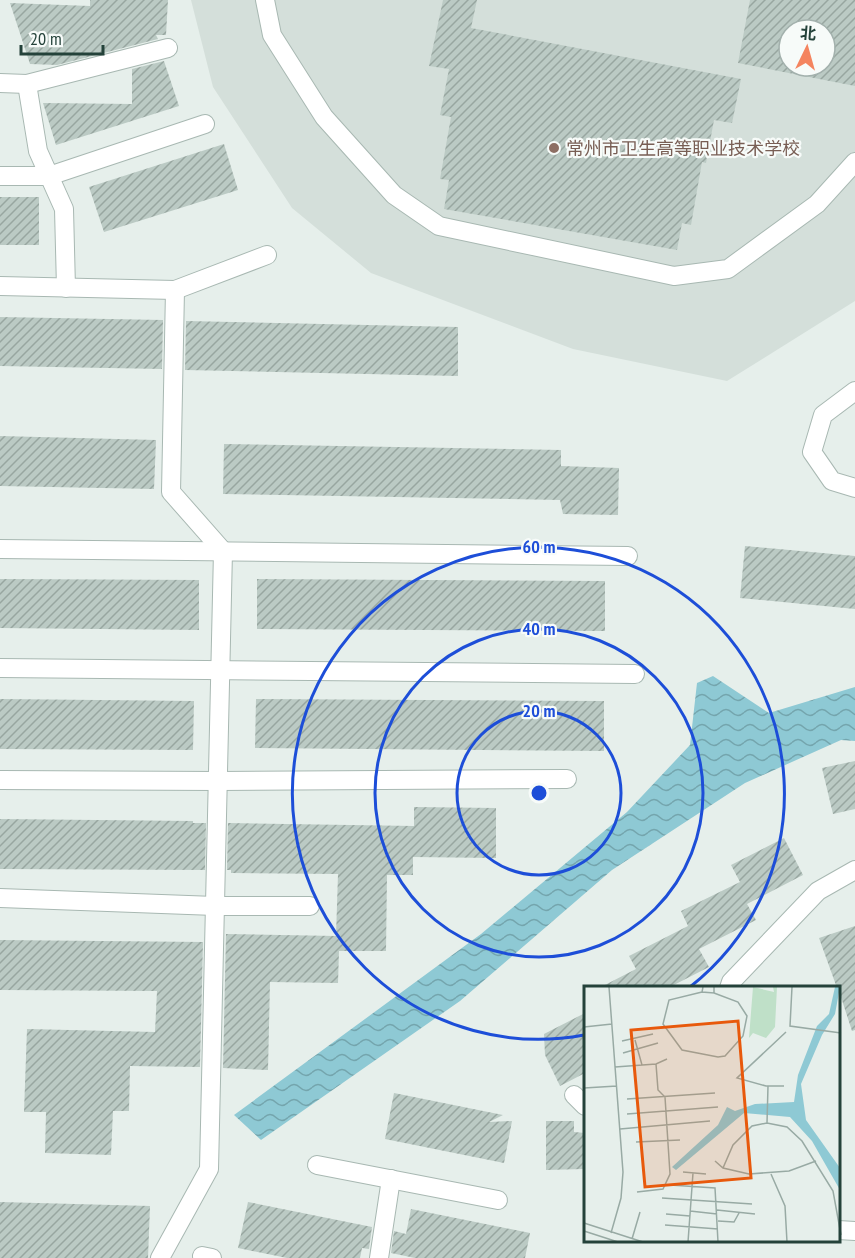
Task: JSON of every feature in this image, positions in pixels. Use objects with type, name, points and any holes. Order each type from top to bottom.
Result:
[{"type":"lane","points":[[265,0],[272,35],[324,117],[394,195],[439,226],[674,276],[728,269],[817,204],[855,162]]},
{"type":"lane","points":[[0,83],[27,84],[168,48]]},
{"type":"lane","points":[[27,84],[38,151],[64,209],[66,288]]},
{"type":"lane","points":[[0,176],[49,176],[205,124]]},
{"type":"lane","points":[[0,286],[174,290],[267,255]]},
{"type":"lane","points":[[160,1258],[209,1169],[223,551],[171,492],[174,290]]},
{"type":"lane","points":[[855,392],[823,415],[812,452],[832,482],[855,488]]},
{"type":"lane","points":[[0,549],[628,556]]},
{"type":"lane","points":[[0,668],[634,674]]},
{"type":"lane","points":[[0,780],[567,778]]},
{"type":"lane","points":[[730,986],[819,891],[855,870]]},
{"type":"lane","points":[[0,898],[215,906],[310,906]]},
{"type":"lane","points":[[317,1165],[498,1200]]},
{"type":"lane","points":[[379,1258],[391,1179]]},
{"type":"lane","points":[[840,1230],[855,1231]]},
{"type":"shaded area","name":"常州市卫生高等职业技术学校","points":[[191,0],[855,0],[855,301],[727,381],[573,349],[371,273],[292,208],[213,87]]},
{"type":"water","points":[[713,676],[769,713],[855,687],[855,741],[841,740],[745,783],[612,870],[460,1001],[261,1140],[234,1115],[481,934],[627,812],[690,745],[697,683]]},
{"type":"building","points":[[90,0],[168,0],[166,35],[156,35],[158,39],[57,65],[30,64],[10,3],[90,6]]},
{"type":"building","points":[[443,0],[477,0],[471,28],[741,79],[732,123],[714,120],[706,163],[702,162],[691,225],[682,223],[677,250],[444,209],[449,180],[440,179],[451,117],[440,115],[449,69],[429,66]]},
{"type":"building","points":[[750,0],[855,0],[855,86],[814,78],[837,78],[837,18],[777,18],[777,71],[738,63]]},
{"type":"building","points":[[164,61],[179,106],[56,145],[43,103],[132,104],[132,69]]},
{"type":"building","points":[[224,144],[238,190],[104,232],[89,187]]},
{"type":"building","points":[[0,197],[39,197],[39,245],[0,245]]},
{"type":"building","points":[[0,317],[163,320],[162,369],[0,366]]},
{"type":"building","points":[[186,321],[458,327],[458,376],[185,370]]},
{"type":"building","points":[[0,436],[156,440],[154,489],[0,486]]},
{"type":"building","points":[[224,444],[561,450],[561,466],[619,468],[618,515],[563,514],[560,500],[223,494]]},
{"type":"building","points":[[745,546],[855,556],[855,609],[740,598]]},
{"type":"building","points":[[0,579],[199,580],[199,630],[0,628]]},
{"type":"building","points":[[257,579],[605,581],[605,631],[257,629]]},
{"type":"building","points":[[0,699],[194,701],[193,750],[0,749]]},
{"type":"building","points":[[256,699],[604,701],[604,751],[255,748]]},
{"type":"building","points":[[855,761],[855,809],[833,814],[822,768]]},
{"type":"building","points":[[414,807],[496,808],[496,858],[413,857],[413,875],[387,875],[386,951],[339,951],[338,983],[270,982],[268,1070],[223,1068],[226,934],[336,936],[338,874],[231,873],[231,870],[227,870],[228,823],[414,826]]},
{"type":"building","points":[[0,819],[206,823],[205,870],[0,869]]},
{"type":"building","points":[[784,838],[803,875],[747,904],[756,920],[699,949],[709,967],[672,986],[603,986],[636,969],[629,956],[688,926],[681,911],[740,882],[731,865]]},
{"type":"building","points":[[855,926],[855,1030],[852,1031],[840,994],[840,986],[836,986],[819,938]]},
{"type":"building","points":[[0,940],[203,942],[200,1067],[130,1066],[129,1111],[113,1111],[111,1155],[45,1153],[46,1112],[24,1112],[27,1029],[155,1032],[157,991],[0,990]]},
{"type":"building","points":[[584,1014],[584,1074],[560,1086],[545,1055],[544,1034]]},
{"type":"building","points":[[394,1093],[503,1115],[489,1122],[512,1121],[504,1163],[385,1139]]},
{"type":"building","points":[[546,1121],[574,1121],[574,1132],[584,1133],[584,1169],[546,1170]]},
{"type":"building","points":[[0,1202],[150,1206],[148,1258],[0,1258]]},
{"type":"building","points":[[248,1202],[372,1227],[369,1249],[362,1248],[360,1258],[287,1258],[238,1248]]},
{"type":"building","points":[[411,1209],[530,1233],[525,1258],[415,1258],[391,1253],[394,1231],[406,1234]]},
{"type":"place","name":"常州市卫生高等职业技术学校","points":[[554,148]]}]
